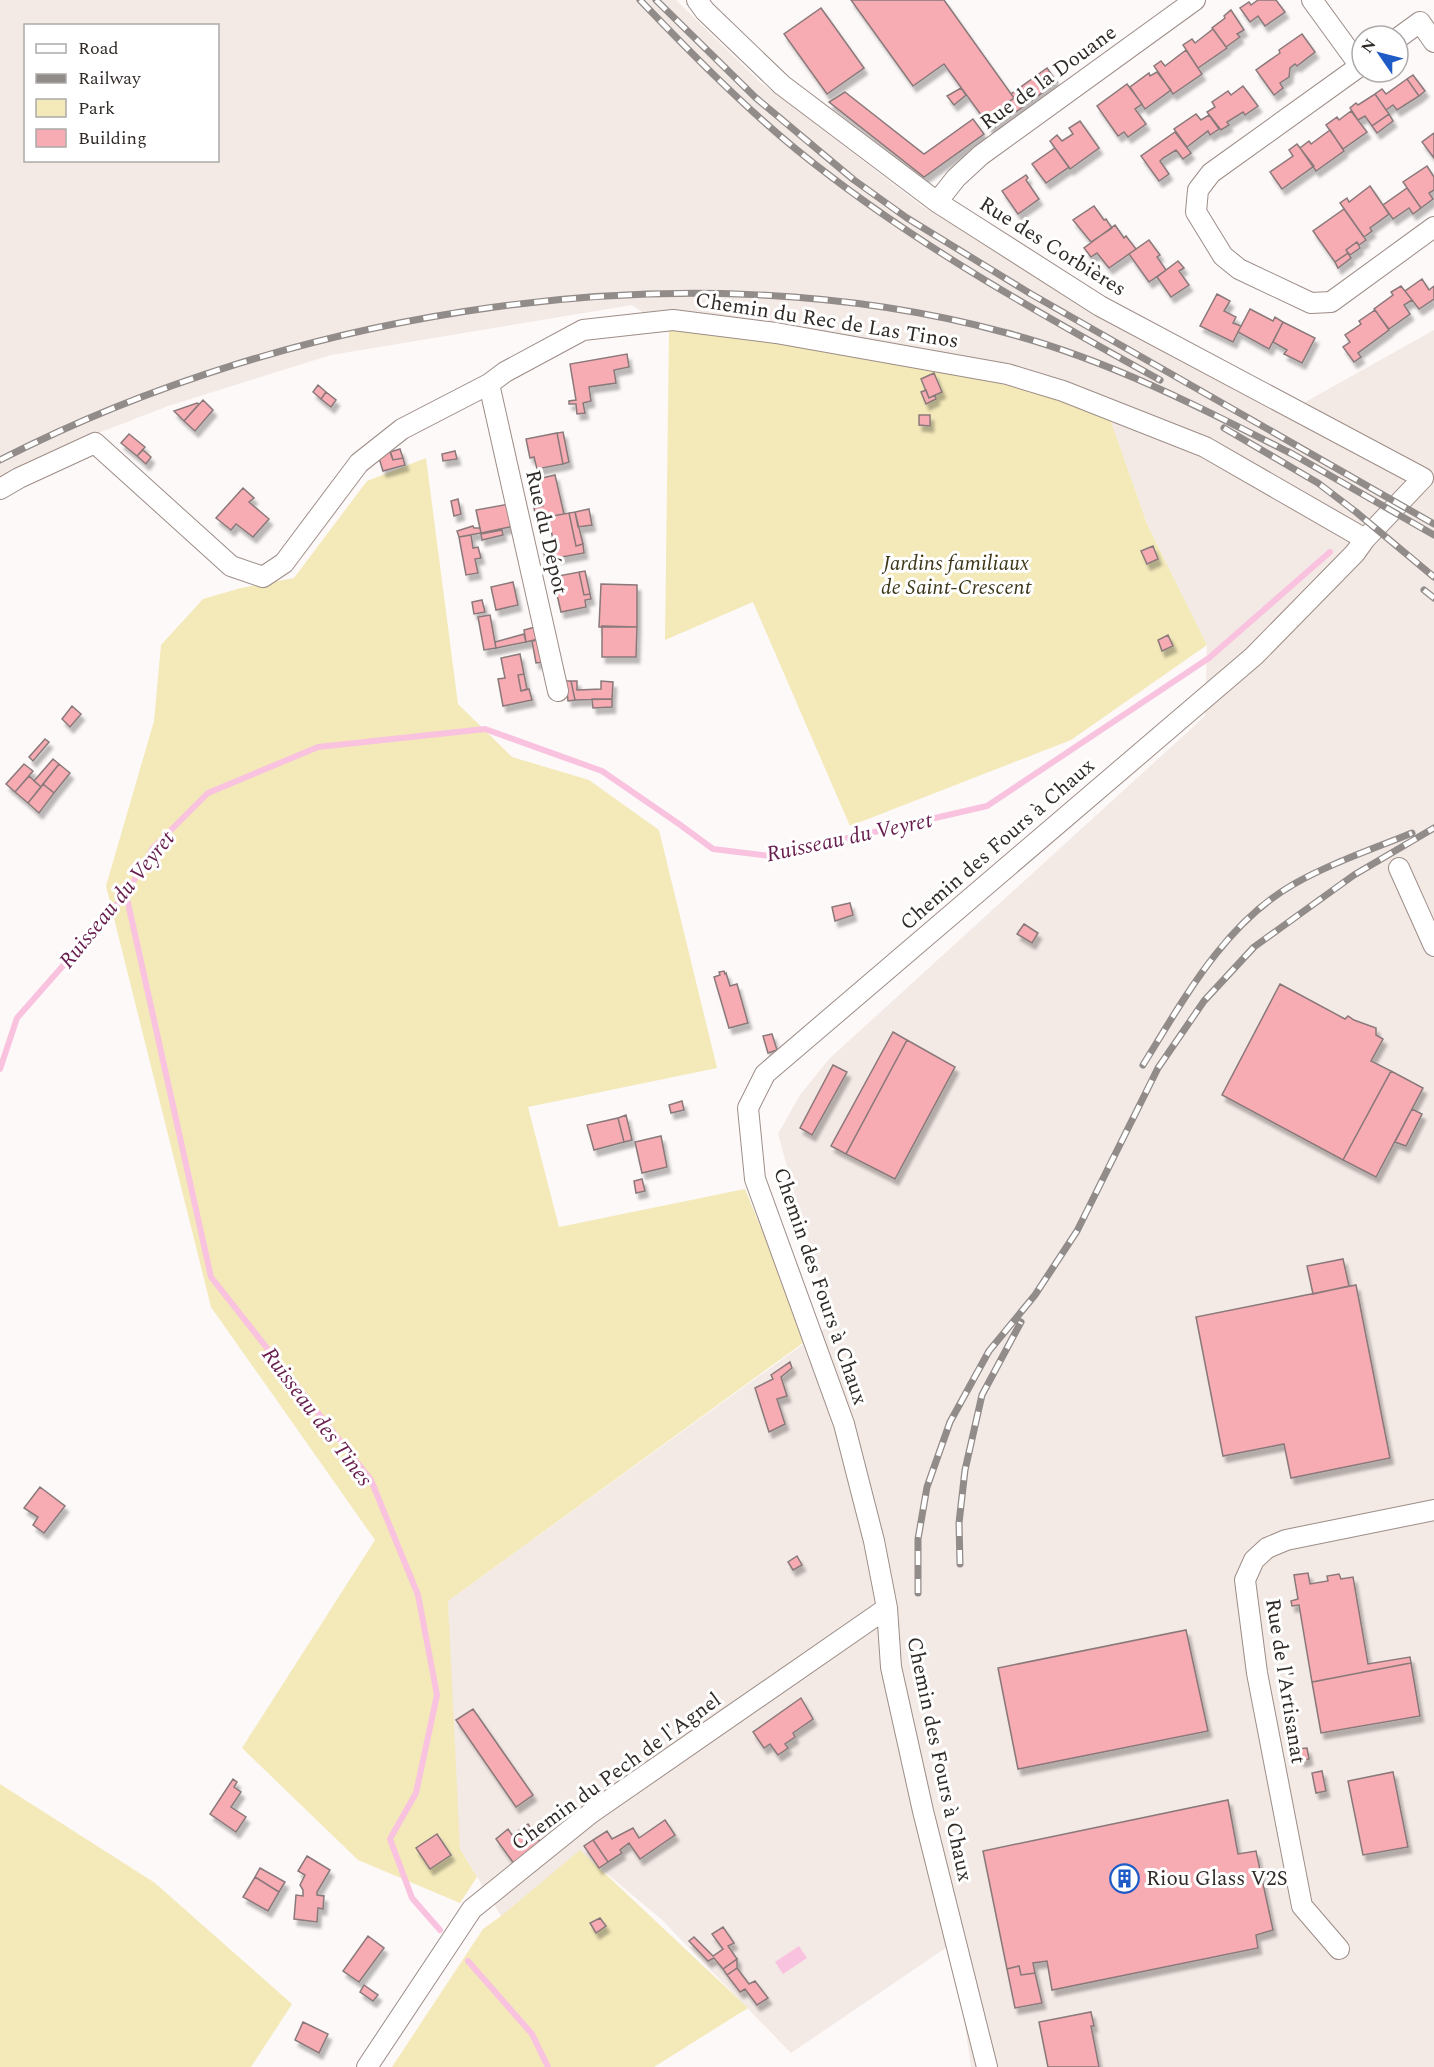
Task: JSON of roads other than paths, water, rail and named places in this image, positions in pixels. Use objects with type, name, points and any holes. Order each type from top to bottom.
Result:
[{"type":"street","name":"Rue des Corbières","points":[[697,0],[705,11],[782,85],[937,202],[1101,306],[1423,478]]},
{"type":"street","name":"Rue de la Douane","points":[[937,202],[956,178],[981,155],[1195,0]]},
{"type":"street","points":[[1312,0],[1350,50]]},
{"type":"street","points":[[1410,29],[1427,17],[1434,42]]},
{"type":"street","points":[[1350,73],[1211,173],[1198,190],[1196,212],[1223,256],[1239,270],[1311,303],[1331,302],[1434,227]]},
{"type":"street","name":"Chemin du Rec de Las Tinos","points":[[0,489],[94,443],[231,567],[263,578],[284,563],[359,463],[402,429],[489,384],[505,372],[583,330],[673,320],[776,333],[1007,374],[1064,391],[1205,447],[1365,539]]},
{"type":"street","name":"Rue du Dépot","points":[[489,384],[558,691]]},
{"type":"street","name":"Chemin des Fours à Chaux","points":[[987,2067],[923,1811],[894,1678],[887,1608],[874,1541],[844,1424],[754,1179],[748,1108],[765,1074],[1254,656],[1355,553],[1365,539],[1423,478]]},
{"type":"street","points":[[1399,868],[1434,946]]},
{"type":"street","name":"Rue de l'Artisanat","points":[[1339,1949],[1302,1906],[1257,1673],[1245,1580],[1254,1560],[1268,1548],[1286,1540],[1434,1510]]},
{"type":"street","name":"Chemin du Pech de l'Agnel","points":[[367,2067],[472,1909],[591,1813],[887,1608]]},
{"type":"waterway","name":"Ruisseau du Veyret","points":[[0,1069],[17,1018],[126,894],[153,848],[208,793],[318,747],[485,729],[602,771],[713,849],[770,856],[987,806],[1209,658],[1330,552]]},
{"type":"waterway","name":"Ruisseau des Tines","points":[[126,894],[211,1277],[371,1480],[418,1595],[437,1695],[416,1793],[390,1839],[412,1898],[440,1930]]},
{"type":"waterway","name":"Ruisseau des Tines","points":[[468,1961],[532,2034],[548,2067]]},
{"type":"railway","points":[[640,0],[756,114],[797,150],[883,215],[1020,301],[1160,380]]},
{"type":"railway","points":[[656,0],[756,98],[854,180],[907,218],[1031,294],[1434,524]]},
{"type":"railway","points":[[0,460],[114,408],[235,365],[362,331],[491,308],[622,295],[753,295],[880,307],[1003,332],[1042,343],[1117,370],[1296,456]]},
{"type":"railway","points":[[1224,428],[1318,483],[1434,577]]},
{"type":"railway","points":[[1289,452],[1434,535]]},
{"type":"railway","points":[[1424,590],[1434,598]]},
{"type":"railway","points":[[918,1593],[918,1539],[927,1487],[950,1422],[989,1351],[1035,1295],[1077,1231],[1158,1068],[1204,1001],[1254,947],[1354,875],[1434,828]]},
{"type":"railway","points":[[1143,1065],[1190,989],[1226,941],[1269,901],[1308,876],[1412,833]]},
{"type":"railway","points":[[960,1564],[959,1523],[965,1470],[982,1395],[1021,1322]]},
{"type":"place","name":"Riou Glass V2S","points":[[1125,1878]]},
{"type":"park label","name":"Jardins familiaux de Saint-Crescent","points":[[956,575]]}]
